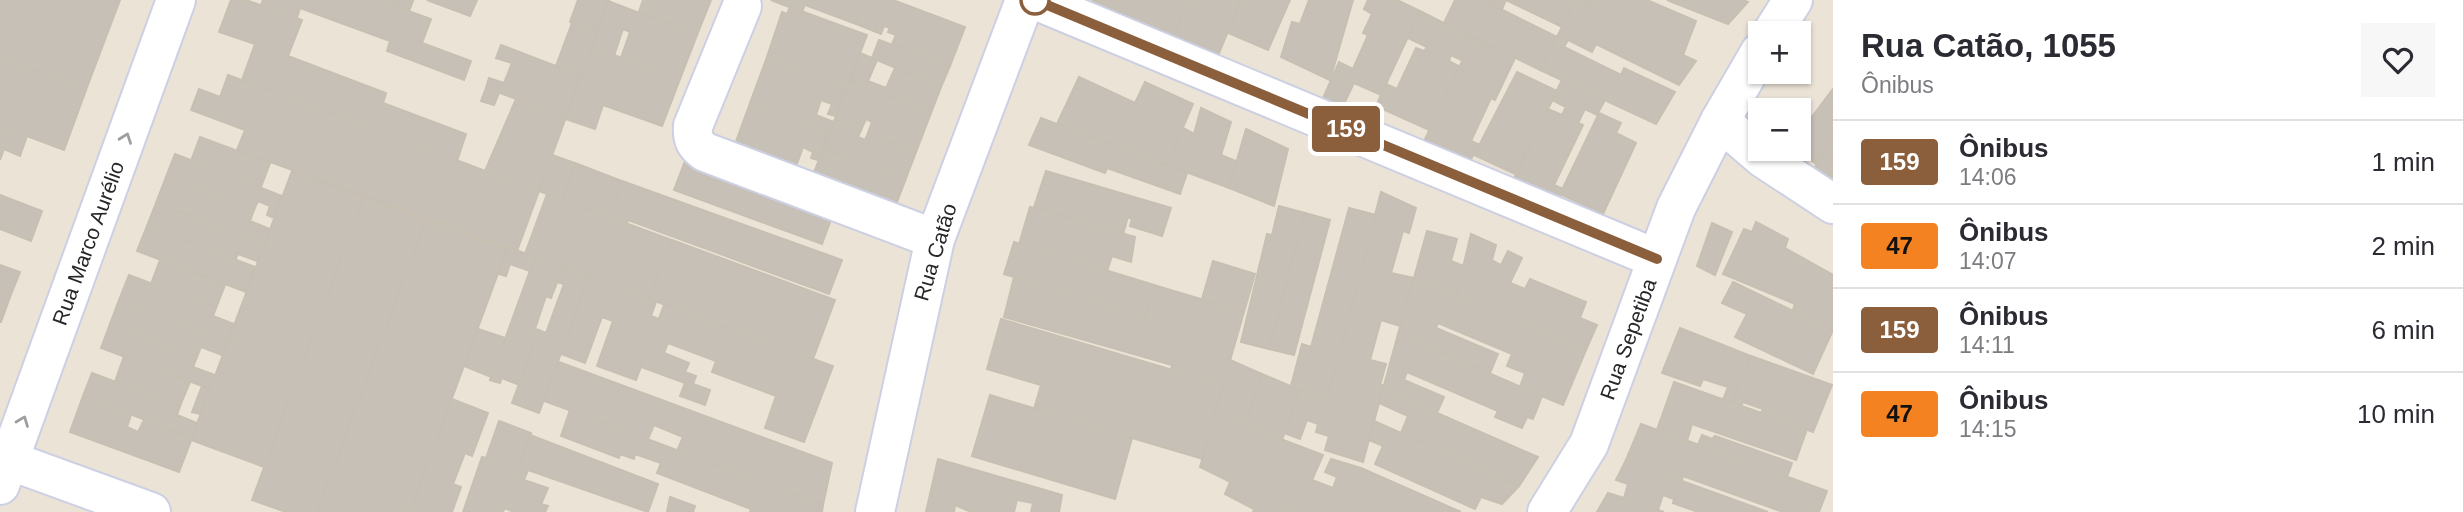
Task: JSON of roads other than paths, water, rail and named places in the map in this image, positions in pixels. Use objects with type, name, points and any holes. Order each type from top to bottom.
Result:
[{"type":"street","name":"Rua Marco Aurélio","points":[[3,467],[176,0]]},
{"type":"street","name":"Rua Catão","points":[[875,512],[935,239],[1025,0]]},
{"type":"street","points":[[1035,0],[1657,259]]},
{"type":"street","points":[[1780,21],[1793,0]]},
{"type":"street","points":[[742,6],[693,126],[692,136],[696,146],[705,152],[935,239]]},
{"type":"street","name":"Rua Sepetiba","points":[[1547,512],[1589,444],[1676,208],[1748,73]]},
{"type":"street","points":[[1720,121],[1763,158],[1833,204]]},
{"type":"street","points":[[3,467],[151,512]]}]
